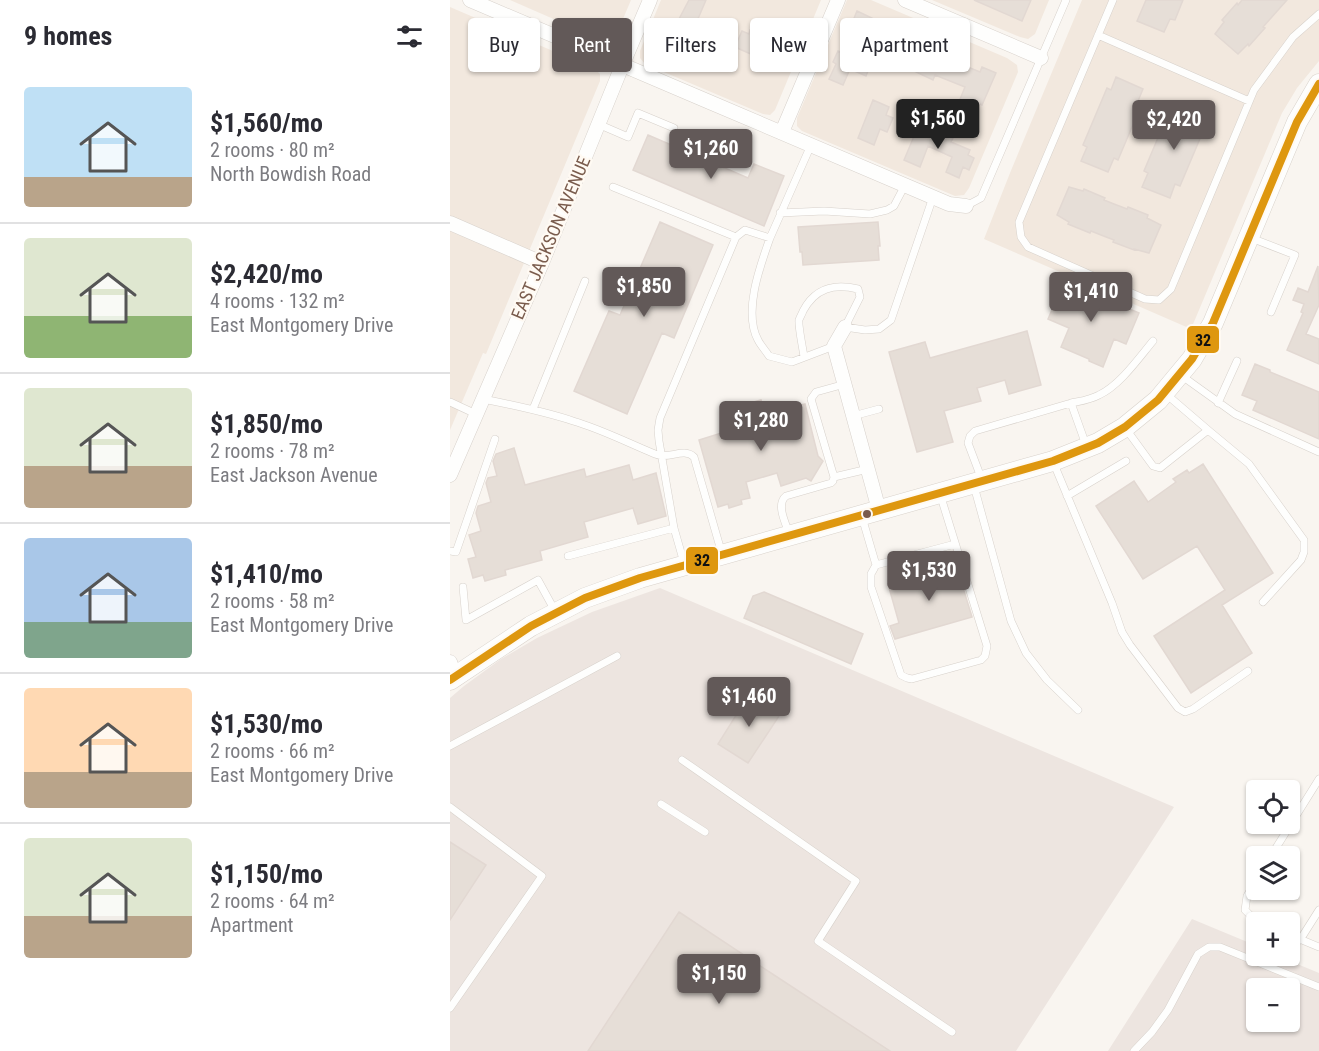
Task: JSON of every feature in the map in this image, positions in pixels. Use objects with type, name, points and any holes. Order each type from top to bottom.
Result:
[{"type":"main road","points":[[452,672],[585,598],[684,565],[1053,461],[1098,443],[1125,427],[1158,400],[1192,360],[1213,323],[1297,122],[1319,84]]},
{"type":"street","points":[[470,0],[552,36]]},
{"type":"street","name":"EAST JACKSON AVENUE","points":[[632,42],[650,0]]},
{"type":"street","points":[[782,132],[838,0]]},
{"type":"street","points":[[905,0],[1041,58]]},
{"type":"street","points":[[632,70],[949,204],[966,206]]},
{"type":"street","name":"EAST JACKSON AVENUE","points":[[450,475],[542,263],[620,72]]},
{"type":"street","points":[[450,223],[542,263]]},
{"type":"street","points":[[845,327],[834,346],[868,469],[870,512]]},
{"type":"lane","points":[[966,206],[981,198],[1066,0]]},
{"type":"lane","points":[[1113,0],[1018,222],[1021,237],[1028,247],[1145,299],[1159,300],[1171,289],[1254,90],[1293,37],[1319,14]]},
{"type":"lane","points":[[1098,35],[1249,101]]},
{"type":"lane","points":[[598,124],[628,137],[638,113],[674,129]]},
{"type":"lane","points":[[811,144],[770,237],[756,279],[752,315],[757,339],[770,356],[792,362],[834,346]]},
{"type":"lane","points":[[780,213],[824,211],[870,214],[894,206],[905,185]]},
{"type":"lane","points":[[613,187],[735,237]]},
{"type":"lane","points":[[804,357],[799,319],[806,305],[819,292],[833,286],[858,289],[860,297],[845,327],[865,330],[879,329],[891,320],[933,197]]},
{"type":"lane","points":[[684,565],[674,528],[662,457],[658,430],[660,418],[735,237],[745,230],[770,237]]},
{"type":"lane","points":[[1249,237],[1294,255],[1271,312]]},
{"type":"lane","points":[[533,409],[585,281]]},
{"type":"lane","points":[[1078,710],[1047,680],[1026,653],[1011,621],[968,443],[975,431],[1101,395],[1128,372],[1153,341]]},
{"type":"lane","points":[[1218,403],[1237,361]]},
{"type":"lane","points":[[1180,374],[1235,414],[1319,452]]},
{"type":"lane","points":[[789,535],[781,505],[783,498],[831,483],[834,477],[811,399],[816,392],[845,384]]},
{"type":"lane","points":[[1164,393],[1249,464],[1304,540],[1301,560],[1263,602]]},
{"type":"lane","points":[[483,399],[576,421],[662,457],[690,453],[694,457],[723,554]]},
{"type":"lane","points":[[450,402],[476,414]]},
{"type":"lane","points":[[1071,403],[1087,447]]},
{"type":"lane","points":[[854,416],[879,409]]},
{"type":"lane","points":[[1125,427],[1153,466],[1160,468],[1208,430]]},
{"type":"lane","points":[[450,551],[456,552],[495,439]]},
{"type":"lane","points":[[1053,461],[1122,632],[1178,708],[1185,712],[1193,710],[1248,671]]},
{"type":"lane","points":[[1067,496],[1126,461]]},
{"type":"lane","points":[[834,477],[868,469]]},
{"type":"lane","points":[[870,512],[876,565],[871,574],[871,587],[901,675],[912,679],[981,660],[987,650],[940,493]]},
{"type":"lane","points":[[568,556],[674,528]]},
{"type":"lane","points":[[876,565],[955,544]]},
{"type":"lane","points":[[463,587],[466,620],[538,580],[556,613]]},
{"type":"lane","points":[[450,746],[617,656]]},
{"type":"lane","points":[[682,760],[856,881],[818,941],[952,1032]]},
{"type":"lane","points":[[1277,846],[1319,779]]},
{"type":"lane","points":[[661,804],[705,832]]},
{"type":"lane","points":[[450,807],[542,876],[450,1008]]},
{"type":"lane","points":[[1319,910],[1300,940],[1319,947]]},
{"type":"lane","points":[[1134,1051],[1168,1010],[1198,954],[1209,947],[1220,946],[1319,987]]},
{"type":"shaded area","points":[[510,0],[631,0],[623,18],[552,18]]},
{"type":"shaded area","points":[[661,0],[821,0],[813,18],[750,18],[750,72],[791,72],[775,110],[770,115],[664,72],[738,72],[738,18],[654,18]]},
{"type":"shaded area","points":[[847,0],[871,0],[913,18],[840,18],[840,72],[970,72],[970,42],[1007,58],[1017,65],[1018,72],[964,195],[955,196],[802,131],[797,126],[797,118],[816,72],[828,72],[828,45]]},
{"type":"shaded area","points":[[932,0],[1049,0],[1035,34],[1028,39]]},
{"type":"shaded area","points":[[1082,0],[1319,0],[1319,61],[1297,88],[1282,113],[1191,329],[984,239]]},
{"type":"shaded area","points":[[450,7],[476,18],[468,18],[468,72],[540,72],[540,45],[552,51],[552,72],[598,72],[600,81],[486,354],[483,353],[450,430]]},
{"type":"shaded area","points":[[644,41],[644,63],[640,58]]},
{"type":"shaded area","points":[[660,588],[1174,807],[1016,1051],[450,1051],[450,698],[501,659],[537,638],[592,612]]},
{"type":"shaded area","points":[[1192,919],[1246,941],[1246,966],[1300,965],[1319,973],[1319,1051],[1108,1051]]},
{"type":"building","points":[[689,0],[706,0],[698,18],[680,18]]},
{"type":"building","points":[[974,0],[1031,0],[1022,21]]},
{"type":"building","points":[[1146,0],[1183,0],[1175,20],[1170,19],[1164,32],[1137,21]]},
{"type":"building","points":[[1242,0],[1287,0],[1249,46],[1248,44],[1238,54],[1215,34],[1224,22],[1222,20]]},
{"type":"building","points":[[857,11],[872,18],[854,18]]},
{"type":"building","points":[[750,30],[750,54],[738,48],[738,40],[742,31],[749,34]]},
{"type":"building","points":[[838,51],[840,52],[840,72],[849,72],[843,85],[829,79],[836,64],[833,62]]},
{"type":"building","points":[[982,67],[996,73],[982,105],[975,102],[969,115],[956,109],[965,87],[935,75],[933,80],[916,72],[970,72],[970,68],[980,72]]},
{"type":"building","points":[[1116,77],[1143,89],[1138,101],[1142,103],[1118,160],[1114,158],[1108,172],[1081,161],[1087,147],[1083,145],[1107,88],[1111,90]]},
{"type":"building","points":[[873,100],[889,107],[886,115],[893,118],[887,132],[880,129],[874,145],[858,138]]},
{"type":"building","points":[[1178,103],[1205,115],[1200,127],[1204,129],[1180,186],[1175,184],[1170,198],[1142,187],[1148,173],[1144,171],[1168,114],[1172,116]]},
{"type":"building","points":[[920,122],[953,138],[951,142],[970,150],[968,155],[974,158],[969,170],[963,167],[959,178],[946,172],[952,157],[928,146],[920,167],[904,160]]},
{"type":"building","points":[[648,135],[748,178],[754,164],[784,176],[764,226],[633,170]]},
{"type":"building","points":[[1069,187],[1083,191],[1084,189],[1105,198],[1104,200],[1148,215],[1147,218],[1161,225],[1149,253],[1134,250],[1113,242],[1114,240],[1068,224],[1069,222],[1057,215]]},
{"type":"building","points":[[660,222],[713,245],[674,338],[662,333],[627,414],[574,391],[609,311],[620,315]]},
{"type":"building","points":[[878,222],[879,260],[803,265],[798,227]]},
{"type":"building","points":[[1318,266],[1319,305],[1306,334],[1319,339],[1319,364],[1287,350],[1303,313],[1301,312],[1304,304],[1293,300],[1298,288],[1308,292]]},
{"type":"building","points":[[1064,282],[1139,313],[1126,344],[1114,339],[1103,367],[1061,347],[1069,328],[1048,319]]},
{"type":"building","points":[[1027,331],[1041,385],[1009,394],[1005,380],[977,388],[981,401],[944,411],[953,442],[917,452],[889,352],[925,342],[930,358]]},
{"type":"building","points":[[1255,364],[1319,392],[1319,439],[1253,410],[1257,401],[1242,395]]},
{"type":"building","points":[[761,400],[765,414],[805,404],[818,456],[823,461],[811,481],[806,478],[781,486],[777,473],[746,482],[750,498],[741,500],[742,504],[729,508],[728,504],[718,507],[699,440],[744,426],[739,406]]},
{"type":"building","points":[[514,448],[525,485],[584,469],[586,477],[629,465],[633,480],[656,473],[666,516],[638,524],[633,508],[584,522],[588,537],[540,551],[542,560],[505,570],[506,575],[485,581],[483,575],[473,578],[468,559],[476,557],[469,535],[481,531],[476,513],[478,506],[491,502],[486,483],[488,478],[497,476],[493,461],[496,454]]},
{"type":"building","points":[[1203,464],[1273,573],[1222,605],[1252,653],[1191,693],[1154,636],[1225,590],[1197,546],[1143,579],[1096,506],[1134,481],[1148,502],[1176,482],[1173,479]]},
{"type":"building","points":[[956,565],[972,617],[895,639],[890,626],[899,623],[888,584]]},
{"type":"building","points":[[764,592],[863,634],[851,664],[744,618],[753,596]]},
{"type":"building","points":[[750,693],[781,713],[748,763],[718,744]]},
{"type":"building","points":[[450,842],[486,865],[450,920]]},
{"type":"building","points":[[679,912],[774,975],[890,1051],[588,1051]]},
{"type":"transit line","name":"32","points":[[450,680],[531,626],[585,598],[640,578],[1053,461],[1098,443],[1125,427],[1158,400],[1192,359],[1213,323],[1297,122],[1319,84]]}]
